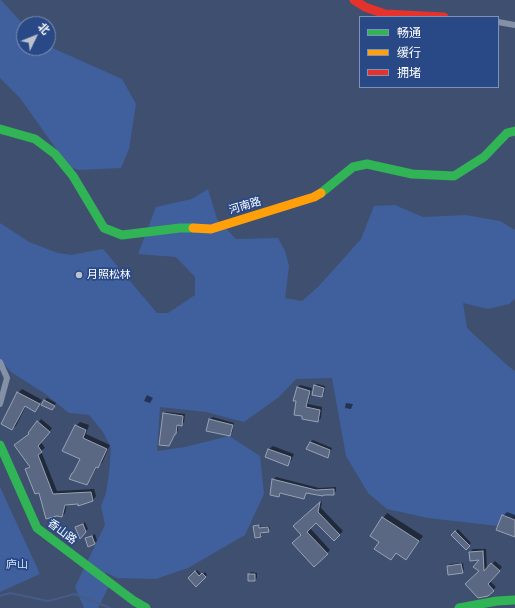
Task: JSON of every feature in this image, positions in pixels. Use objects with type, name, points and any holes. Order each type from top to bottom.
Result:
[{"type":"street","points":[[354,0],[364,6],[385,14],[424,16]]},
{"type":"street","points":[[499,22],[515,25]]},
{"type":"street","name":"河南路","points":[[0,129],[35,139],[55,154],[73,176],[104,228],[122,235],[180,228],[211,229],[314,197],[329,187],[353,167],[367,164],[412,174],[454,176],[484,157],[507,133],[515,131]]},
{"type":"street","points":[[0,362],[8,378],[0,404]]},
{"type":"street","name":"香山路","points":[[0,445],[37,528],[134,602],[146,608]]},
{"type":"street","points":[[459,608],[497,601],[515,600]]},
{"type":"green space","points":[[1,0],[16,16],[16,56],[56,56],[56,50],[122,79],[136,104],[129,149],[121,168],[79,170],[69,167],[20,98],[0,78]]},
{"type":"green space","points":[[208,189],[217,219],[236,239],[278,238],[285,251],[289,266],[285,298],[302,301],[318,287],[361,239],[374,206],[395,205],[423,217],[466,215],[500,221],[515,230],[515,299],[509,304],[488,309],[463,303],[467,328],[515,371],[515,516],[498,526],[428,518],[387,509],[368,493],[346,456],[332,378],[296,379],[279,397],[244,422],[206,412],[160,407],[157,451],[185,447],[229,436],[260,456],[264,494],[245,535],[188,568],[156,579],[117,578],[105,572],[109,586],[98,608],[84,608],[75,587],[105,525],[101,506],[106,493],[111,448],[103,432],[89,415],[69,413],[44,393],[11,372],[0,359],[0,223],[29,242],[58,253],[71,255],[103,249],[157,313],[168,313],[195,295],[195,277],[176,257],[138,254],[156,207],[192,199]]},
{"type":"green space","name":"庐山","points":[[0,487],[40,574],[0,592]]},
{"type":"building","points":[[314,385],[324,388],[322,397],[312,395]]},
{"type":"building","points":[[297,387],[310,391],[306,407],[320,410],[318,422],[302,419],[302,416],[294,415],[296,401],[293,401]]},
{"type":"building","points":[[17,392],[40,404],[35,412],[25,406],[12,430],[1,424]]},
{"type":"building","points":[[44,400],[55,406],[52,410],[41,405]]},
{"type":"building","points":[[163,413],[183,416],[182,426],[177,425],[176,434],[169,446],[159,445]]},
{"type":"building","points":[[209,419],[233,425],[230,436],[206,431]]},
{"type":"building","points":[[37,421],[50,432],[38,446],[42,452],[38,455],[53,494],[91,492],[93,501],[78,506],[78,504],[65,505],[62,517],[57,516],[46,519],[39,493],[35,494],[25,469],[30,467],[14,445],[29,434],[28,433]]},
{"type":"building","points":[[75,425],[86,430],[83,438],[107,449],[98,468],[96,467],[87,485],[69,479],[80,459],[62,451]]},
{"type":"building","points":[[310,442],[330,450],[328,458],[306,449]]},
{"type":"building","points":[[268,449],[291,457],[288,466],[265,457]]},
{"type":"building","points":[[272,479],[316,490],[334,489],[334,495],[323,496],[306,493],[304,499],[280,493],[279,497],[270,495]]},
{"type":"building","points":[[320,502],[318,512],[340,535],[334,541],[316,523],[307,532],[328,554],[314,567],[292,543],[301,535],[293,526]]},
{"type":"building","points":[[502,515],[515,520],[515,537],[496,530]]},
{"type":"building","points":[[382,517],[419,541],[406,560],[396,553],[391,560],[374,549],[379,542],[370,536]]},
{"type":"building","points":[[83,524],[86,532],[80,539],[75,527]]},
{"type":"building","points":[[259,525],[259,528],[268,527],[269,532],[260,533],[261,537],[255,538],[253,526]]},
{"type":"building","points":[[455,531],[470,546],[466,550],[451,535]]},
{"type":"building","points":[[92,536],[95,544],[88,547],[85,538]]},
{"type":"building","points":[[483,551],[484,571],[491,563],[500,571],[488,584],[494,591],[488,596],[478,598],[465,584],[479,571],[473,567],[479,560],[470,561],[469,552]]},
{"type":"building","points":[[461,564],[463,573],[448,575],[447,566]]},
{"type":"building","points":[[195,571],[199,576],[202,573],[206,577],[196,587],[188,578]]},
{"type":"building","points":[[248,574],[255,574],[255,581],[248,581]]},
{"type":"waterway","points":[[0,596],[10,593],[48,601],[75,594],[110,608]]},
{"type":"traffic: fast","points":[[0,129],[35,139],[55,154],[73,176],[104,228],[122,235],[180,228],[193,228]]},
{"type":"traffic: fast","points":[[321,193],[353,167],[367,164],[412,174],[454,176],[484,157],[507,133],[515,131]]},
{"type":"traffic: fast","points":[[0,445],[37,528],[134,601],[146,608]]},
{"type":"traffic: fast","points":[[459,608],[497,601],[515,600]]},
{"type":"traffic: slow","points":[[193,228],[211,229],[314,197],[321,193]]},
{"type":"traffic: jam","points":[[354,0],[365,7],[385,14],[424,16]]},
{"type":"place","name":"月照松林","points":[[79,275]]}]
